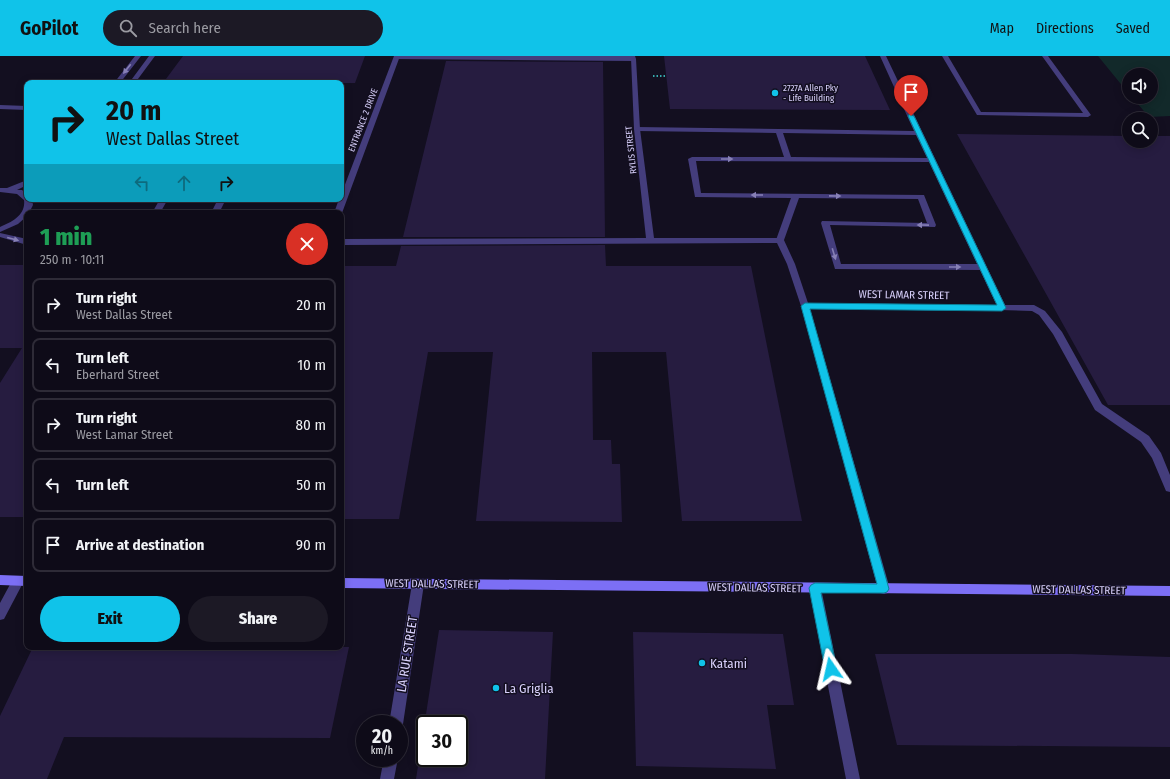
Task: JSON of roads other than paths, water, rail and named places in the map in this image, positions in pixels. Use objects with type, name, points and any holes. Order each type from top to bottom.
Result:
[{"type":"main road","points":[[0,580],[23,581]]},
{"type":"main road","name":"WEST DALLAS STREET","points":[[344,584],[1170,591]]},
{"type":"street","points":[[119,80],[138,56]]},
{"type":"street","points":[[134,80],[152,56]]},
{"type":"street","points":[[396,56],[633,57]]},
{"type":"street","name":"ENTRANCE 2 DRIVE","points":[[344,197],[396,56]]},
{"type":"street","points":[[883,56],[1002,308]]},
{"type":"street","points":[[945,56],[979,114],[1088,115],[1045,56]]},
{"type":"street","name":"RYLIS STREET","points":[[633,57],[637,129],[650,239]]},
{"type":"street","points":[[0,108],[24,108]]},
{"type":"street","points":[[637,129],[919,133]]},
{"type":"street","points":[[779,131],[788,159]]},
{"type":"street","points":[[932,160],[692,159],[698,195],[921,197],[932,225],[825,223],[838,267],[983,267]]},
{"type":"street","points":[[10,190],[24,183]]},
{"type":"street","points":[[0,190],[19,192],[24,196]]},
{"type":"street","points":[[796,196],[780,240],[791,264],[805,306],[884,589]]},
{"type":"street","points":[[0,230],[24,220]]},
{"type":"street","points":[[0,236],[24,241]]},
{"type":"street","points":[[344,242],[650,239],[780,240]]},
{"type":"street","name":"WEST LAMAR STREET","points":[[805,306],[1034,308],[1047,318],[1057,332],[1098,407],[1126,424],[1145,439],[1157,456],[1170,488]]},
{"type":"street","points":[[0,616],[23,581]]},
{"type":"street","name":"LA RUE STREET","points":[[397,715],[418,584]]},
{"type":"street","points":[[815,588],[853,779]]},
{"type":"street","points":[[388,779],[390,767]]},
{"type":"place","name":"2727A Allen Pky - Life Building","points":[[775,93]]},
{"type":"place","name":"Katami","points":[[702,663]]},
{"type":"place","name":"La Griglia","points":[[496,688]]}]
